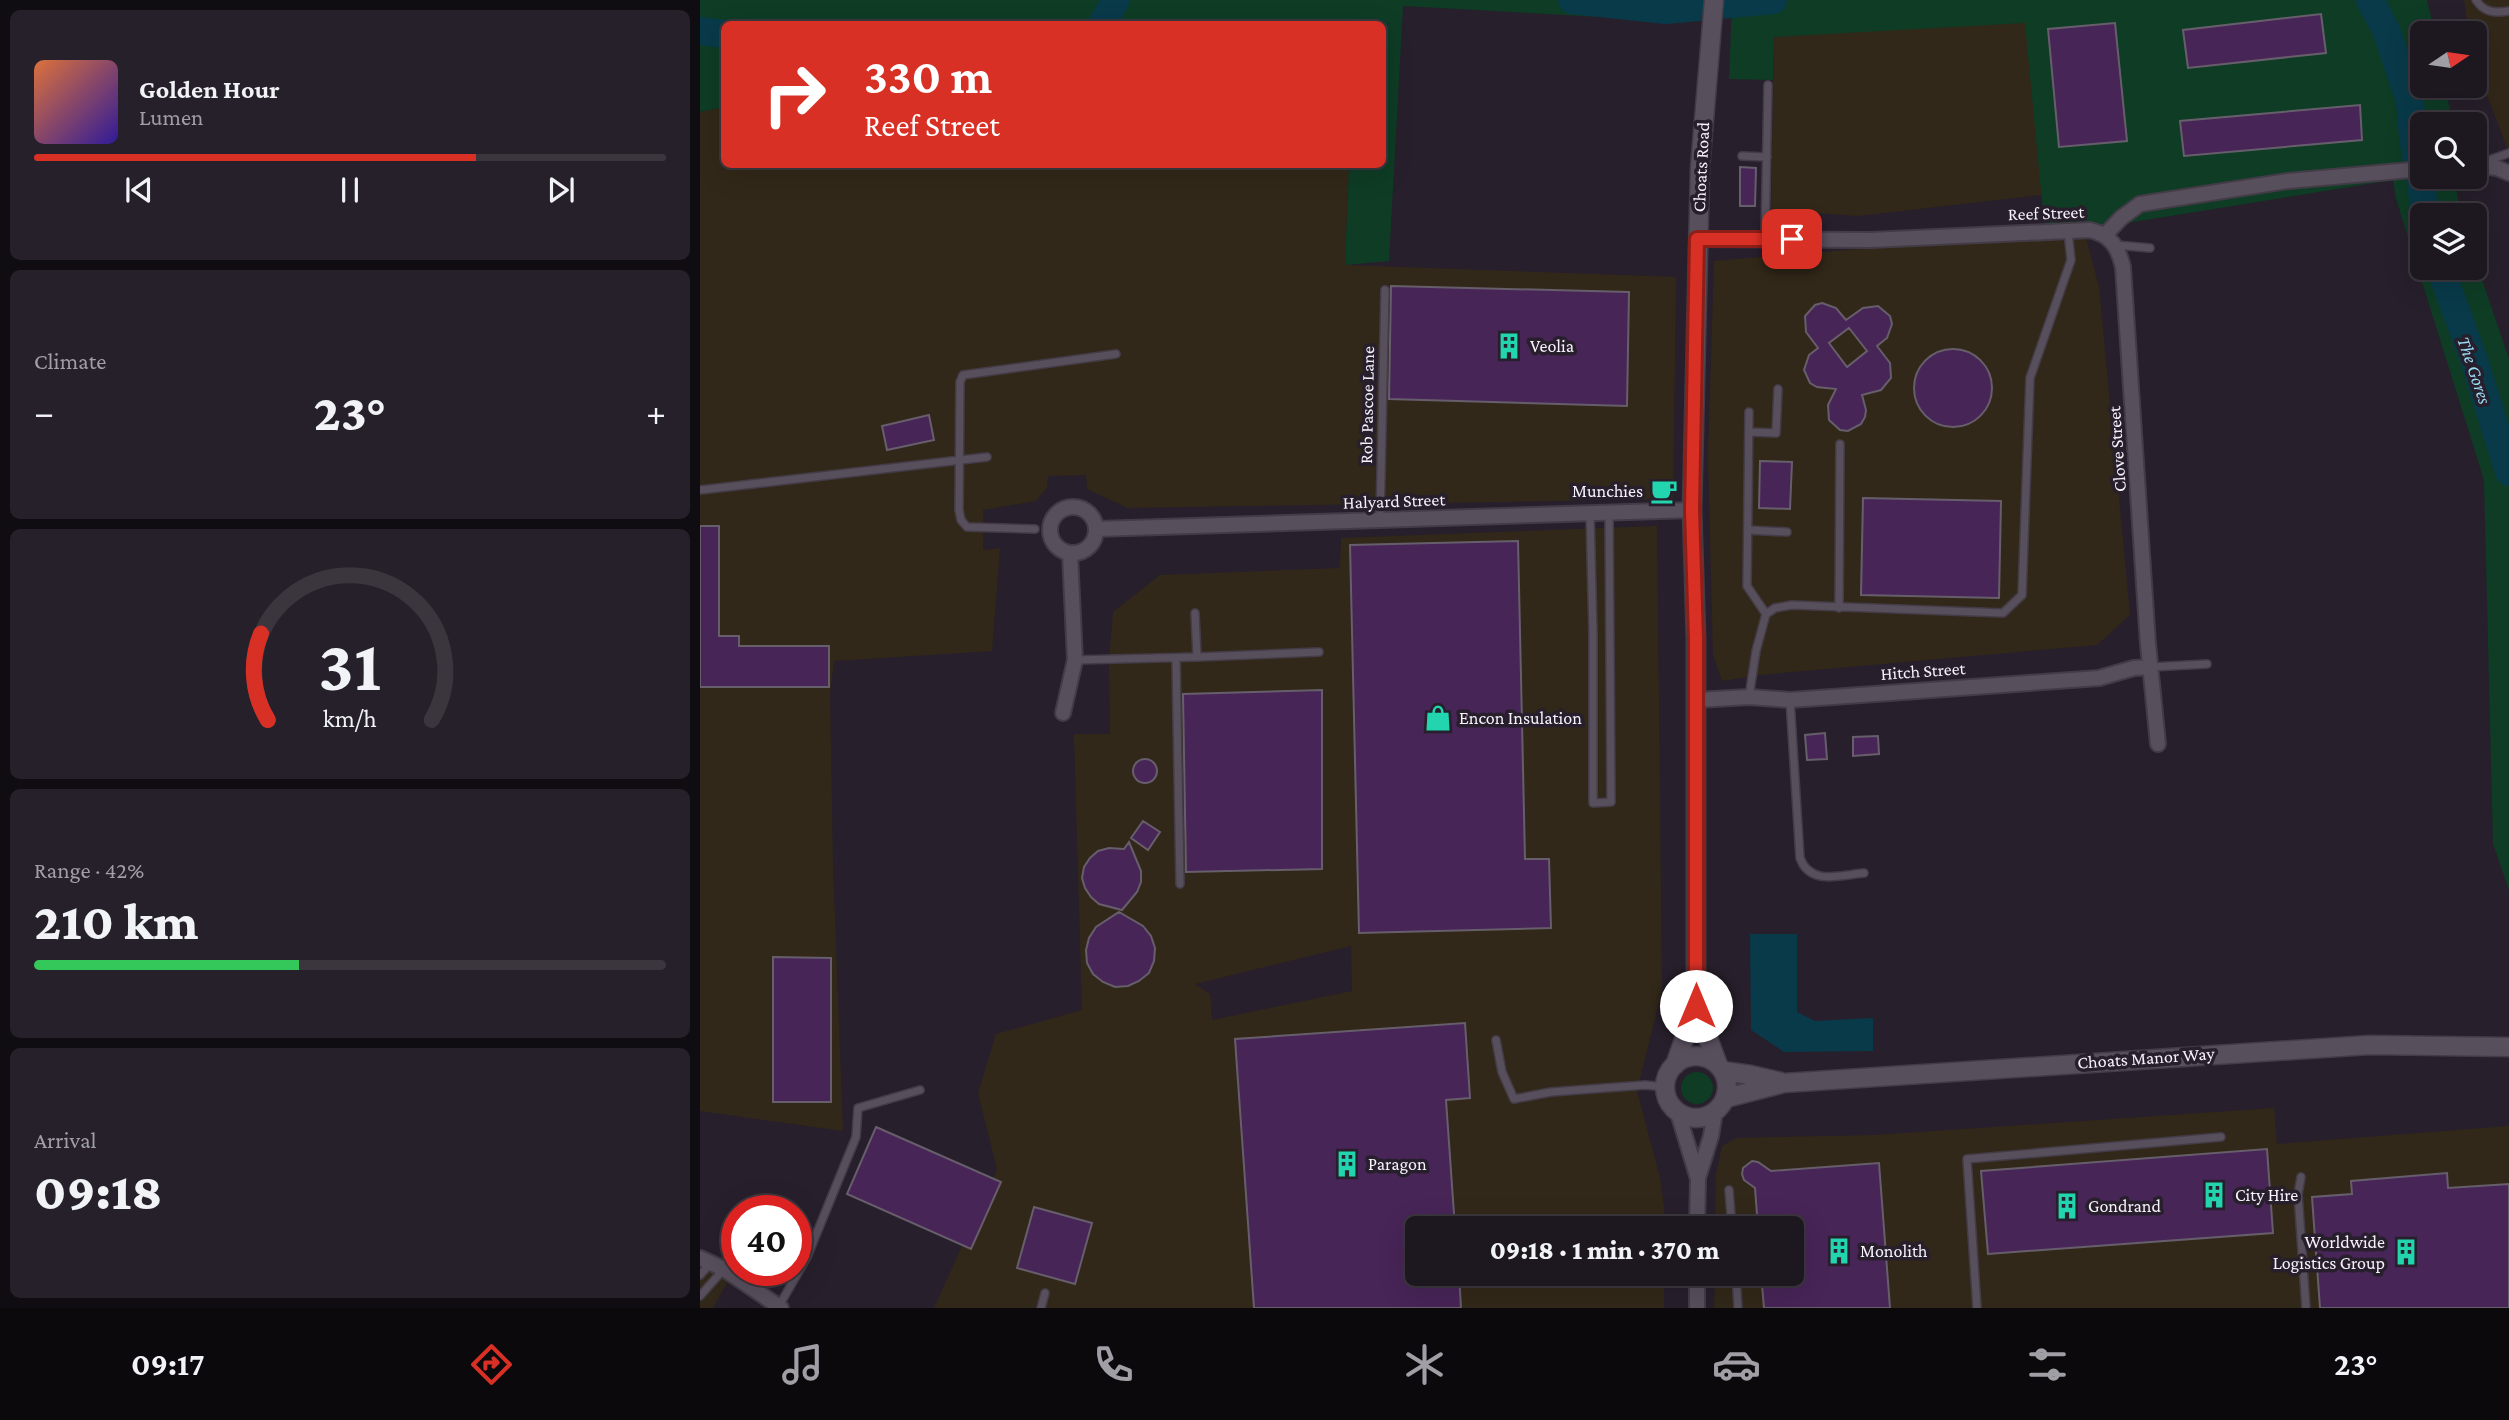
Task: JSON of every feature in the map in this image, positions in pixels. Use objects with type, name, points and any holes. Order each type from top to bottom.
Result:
[{"type":"street","name":"Choats Road","points":[[1675,1065],[1696,1006],[1696,700],[1692,510],[1700,168],[1714,0]]},
{"type":"street","points":[[2487,167],[2509,173]]},
{"type":"street","name":"Reef Street","points":[[1697,239],[1871,240],[2090,230],[2110,240],[2121,218],[2140,204],[2288,181],[2410,170]]},
{"type":"street","name":"Clove Street","points":[[2110,240],[2123,267],[2158,744]]},
{"type":"street","points":[[1073,506],[1091,516],[1096,529],[1092,544],[1086,550],[1070,554],[1063,552],[1042,529],[1054,515],[1073,506]]},
{"type":"street","name":"Halyard Street","points":[[1096,529],[1692,510]]},
{"type":"street","points":[[1063,713],[1075,660],[1070,554]]},
{"type":"street","name":"Hitch Street","points":[[1696,700],[1749,697],[1790,701],[2099,678],[2134,668],[2151,667]]},
{"type":"street","name":"Choats Road","points":[[1696,1006],[1721,1068]]},
{"type":"street","name":"Choats Manor Way","points":[[1726,1098],[1784,1083],[2370,1045],[2509,1047]]},
{"type":"street","points":[[1697,1216],[1698,1179],[1715,1112],[1726,1098],[1728,1087],[1721,1068],[1712,1060],[1696,1056],[1681,1060],[1666,1079],[1665,1087],[1671,1105],[1678,1112],[1696,1118],[1715,1112]]},
{"type":"street","name":"Choats Manor Way","points":[[1721,1068],[1784,1083]]},
{"type":"street","points":[[1678,1112],[1698,1179]]},
{"type":"street","points":[[712,1263],[780,1307]]},
{"type":"street","points":[[1697,1286],[1697,1308]]},
{"type":"lane","points":[[2476,0],[2490,12],[2509,11]]},
{"type":"lane","points":[[1765,239],[1768,85]]},
{"type":"lane","points":[[2487,161],[2509,153]]},
{"type":"lane","points":[[1742,156],[1767,156]]},
{"type":"lane","points":[[1749,697],[1756,651],[1766,614],[1775,608],[1792,605],[2003,613],[2022,595],[2030,378],[2071,260],[2068,230]]},
{"type":"lane","points":[[2110,240],[2150,248]]},
{"type":"lane","name":"Rob Pascoe Lane","points":[[1380,521],[1385,290]]},
{"type":"lane","points":[[1042,529],[967,527],[961,520],[960,382],[963,375],[1116,354]]},
{"type":"lane","points":[[1749,432],[1776,433],[1778,389]]},
{"type":"lane","points":[[1749,412],[1747,586],[1766,614]]},
{"type":"lane","points":[[1839,608],[1840,444]]},
{"type":"lane","points":[[700,490],[987,457]]},
{"type":"lane","points":[[1590,513],[1593,803],[1611,802],[1609,513]]},
{"type":"lane","points":[[1748,530],[1787,532]]},
{"type":"lane","points":[[1195,613],[1197,657]]},
{"type":"lane","points":[[1075,660],[1319,652]]},
{"type":"lane","points":[[1176,658],[1180,884]]},
{"type":"lane","points":[[2151,667],[2207,664]]},
{"type":"lane","points":[[1790,701],[1800,858],[1803,867],[1809,873],[1820,877],[1864,873]]},
{"type":"lane","points":[[1496,1040],[1502,1072],[1514,1099],[1551,1092],[1646,1085],[1665,1087]]},
{"type":"lane","points":[[780,1307],[807,1257],[856,1137],[858,1108],[920,1090]]},
{"type":"lane","points":[[1977,1308],[1967,1159],[2221,1137]]},
{"type":"lane","points":[[2301,1177],[2298,1194],[2306,1308]]},
{"type":"lane","points":[[1729,1190],[1731,1216]]},
{"type":"lane","points":[[700,1275],[712,1263]]},
{"type":"lane","points":[[700,1296],[712,1263]]},
{"type":"lane","points":[[1737,1286],[1738,1308]]},
{"type":"lane","points":[[1041,1308],[1045,1293]]},
{"type":"shaded area","points":[[2296,0],[2041,195],[1858,216],[1771,210],[1774,37]]},
{"type":"shaded area","points":[[2464,0],[2509,0],[2509,153],[2487,95],[2487,21],[2467,21]]},
{"type":"shaded area","points":[[721,108],[721,168],[1349,168],[1345,265],[1676,277],[1673,499],[1128,508],[1087,489],[1086,475],[1048,476],[1047,488],[1036,501],[983,510],[983,550],[1000,548],[992,651],[834,661],[830,694],[833,867],[843,1131],[700,1111],[700,112]]},
{"type":"shaded area","points":[[2084,230],[2099,287],[2130,615],[2097,645],[1759,675],[1722,681],[1713,654],[1708,457],[1714,261]]},
{"type":"shaded area","points":[[1657,526],[1662,990],[1637,1091],[1660,1178],[1664,1216],[1405,1216],[1405,1286],[1664,1286],[1664,1308],[934,1308],[997,1169],[978,1093],[996,1034],[1082,1010],[1074,734],[1110,734],[1109,660],[1113,612],[1160,575],[1340,568],[1341,538]],"holes":[[[1351,946],[1352,991],[1212,1020],[1210,994],[1195,984]]]},
{"type":"shaded area","points":[[2274,1108],[2277,1144],[2509,1126],[2509,1308],[1714,1308],[1715,1286],[1804,1286],[1804,1216],[1715,1216],[1716,1174],[1722,1146],[1736,1138],[1875,1135]]},
{"type":"shaded area","points":[[700,1267],[721,1276],[721,1286],[725,1286],[713,1308],[700,1308]]},
{"type":"green space","points":[[700,0],[1694,0],[1690,22],[1403,6],[1389,261],[1345,265],[1349,168],[1386,168],[1386,21],[721,21],[721,108],[700,112]]},
{"type":"green space","points":[[1732,0],[2427,0],[2432,21],[2410,21],[2410,98],[2448,98],[2450,112],[2410,112],[2410,162],[2400,163],[2394,179],[2410,177],[2410,189],[2456,189],[2459,203],[2410,203],[2410,244],[2393,180],[2084,230],[2045,233],[2025,23],[1774,37],[1773,80],[1729,79]]},
{"type":"green space","points":[[2421,280],[2482,280],[2509,359],[2509,890],[2493,844],[2484,480]]},
{"type":"green space","points":[[1697,1072],[1708,1077],[1713,1088],[1708,1099],[1697,1104],[1686,1099],[1681,1088],[1686,1077]]},
{"type":"water","points":[[1750,934],[1797,934],[1797,1012],[1815,1021],[1873,1018],[1873,1051],[1784,1052],[1751,1030]]},
{"type":"building","points":[[2321,14],[2326,53],[2188,68],[2183,30]]},
{"type":"building","points":[[2115,23],[2127,141],[2059,147],[2048,29]]},
{"type":"building","points":[[2360,105],[2362,140],[2184,156],[2180,121]]},
{"type":"building","points":[[1740,167],[1756,168],[1755,206],[1740,206]]},
{"type":"building","name":"Veolia","points":[[1391,286],[1629,292],[1627,406],[1389,399]]},
{"type":"building","points":[[1822,303],[1836,308],[1846,320],[1863,308],[1878,306],[1890,316],[1892,324],[1887,338],[1877,346],[1890,363],[1891,378],[1881,390],[1862,395],[1865,417],[1861,424],[1848,431],[1840,430],[1829,420],[1828,405],[1836,389],[1817,387],[1810,383],[1804,370],[1809,355],[1818,348],[1806,332],[1805,316],[1815,305]],"holes":[[[1849,328],[1867,351],[1847,367],[1829,343]]]},
{"type":"building","points":[[1953,349],[1968,352],[1980,361],[1989,373],[1992,388],[1989,403],[1980,415],[1968,424],[1953,427],[1938,424],[1926,415],[1917,403],[1914,388],[1917,373],[1926,361],[1938,352]]},
{"type":"building","points":[[929,415],[934,440],[887,450],[882,426]]},
{"type":"building","points":[[1760,461],[1792,462],[1790,509],[1759,508]]},
{"type":"building","points":[[1863,498],[2001,501],[1999,598],[1861,595]]},
{"type":"building","points":[[700,526],[719,526],[719,636],[739,636],[739,646],[829,646],[829,687],[700,687]]},
{"type":"building","name":"Encon Insulation","points":[[1518,541],[1525,859],[1549,859],[1551,928],[1359,933],[1350,545]]},
{"type":"building","points":[[1322,690],[1322,869],[1186,872],[1183,694]]},
{"type":"building","points":[[1825,733],[1827,759],[1807,760],[1805,735]]},
{"type":"building","points":[[1878,736],[1879,754],[1853,756],[1853,737]]},
{"type":"building","points":[[1145,759],[1156,766],[1157,771],[1150,782],[1145,783],[1134,776],[1133,771],[1140,760]]},
{"type":"building","points":[[1143,821],[1160,832],[1148,850],[1131,838]]},
{"type":"building","points":[[1129,842],[1141,871],[1137,892],[1122,910],[1099,904],[1085,888],[1082,878],[1084,867],[1098,851],[1109,848],[1124,849]]},
{"type":"building","points":[[1119,912],[1143,926],[1151,936],[1155,948],[1149,973],[1128,986],[1115,987],[1093,974],[1087,963],[1086,950],[1096,927]]},
{"type":"building","points":[[773,957],[831,958],[831,1102],[773,1102]]},
{"type":"building","name":"Paragon","points":[[1465,1023],[1470,1098],[1446,1100],[1454,1216],[1405,1216],[1405,1286],[1460,1286],[1461,1308],[1254,1308],[1235,1039]]},
{"type":"building","points":[[876,1127],[1001,1182],[971,1249],[847,1194]]},
{"type":"building","points":[[2267,1149],[2273,1233],[1988,1254],[1981,1171]]},
{"type":"building","name":"Monolith","points":[[1752,1161],[1771,1171],[1879,1163],[1890,1308],[1764,1308],[1762,1286],[1804,1286],[1804,1216],[1757,1216],[1755,1188],[1744,1180],[1743,1168]]},
{"type":"building","name":"Worldwide Logistics Group","points":[[2447,1173],[2448,1188],[2509,1184],[2509,1308],[2320,1308],[2312,1197],[2352,1194],[2351,1181]]},
{"type":"building","points":[[1034,1207],[1092,1223],[1075,1284],[1017,1268]]},
{"type":"waterway","name":"The Gores","points":[[1104,21],[1116,0]]},
{"type":"waterway","name":"The Gores","points":[[1572,0],[1666,10],[1773,0]]},
{"type":"waterway","name":"The Gores","points":[[2370,0],[2386,30],[2410,101],[2424,203]]},
{"type":"waterway","name":"The Gores","points":[[700,31],[721,34]]},
{"type":"waterway","name":"The Gores","points":[[2444,280],[2473,357],[2509,472]]},
{"type":"place","name":"Veolia","points":[[1509,346]]},
{"type":"place","name":"Munchies","points":[[1664,491]]},
{"type":"place","name":"Encon Insulation","points":[[1438,718]]},
{"type":"place","name":"Paragon","points":[[1347,1164]]},
{"type":"place","name":"City Hire","points":[[2214,1195]]},
{"type":"place","name":"Gondrand","points":[[2067,1206]]},
{"type":"place","name":"Monolith","points":[[1839,1251]]},
{"type":"place","name":"Worldwide Logistics Group","points":[[2406,1252]]},
{"type":"route","points":[[1696,1006],[1696,639],[1692,510],[1697,239],[1792,239]]}]
